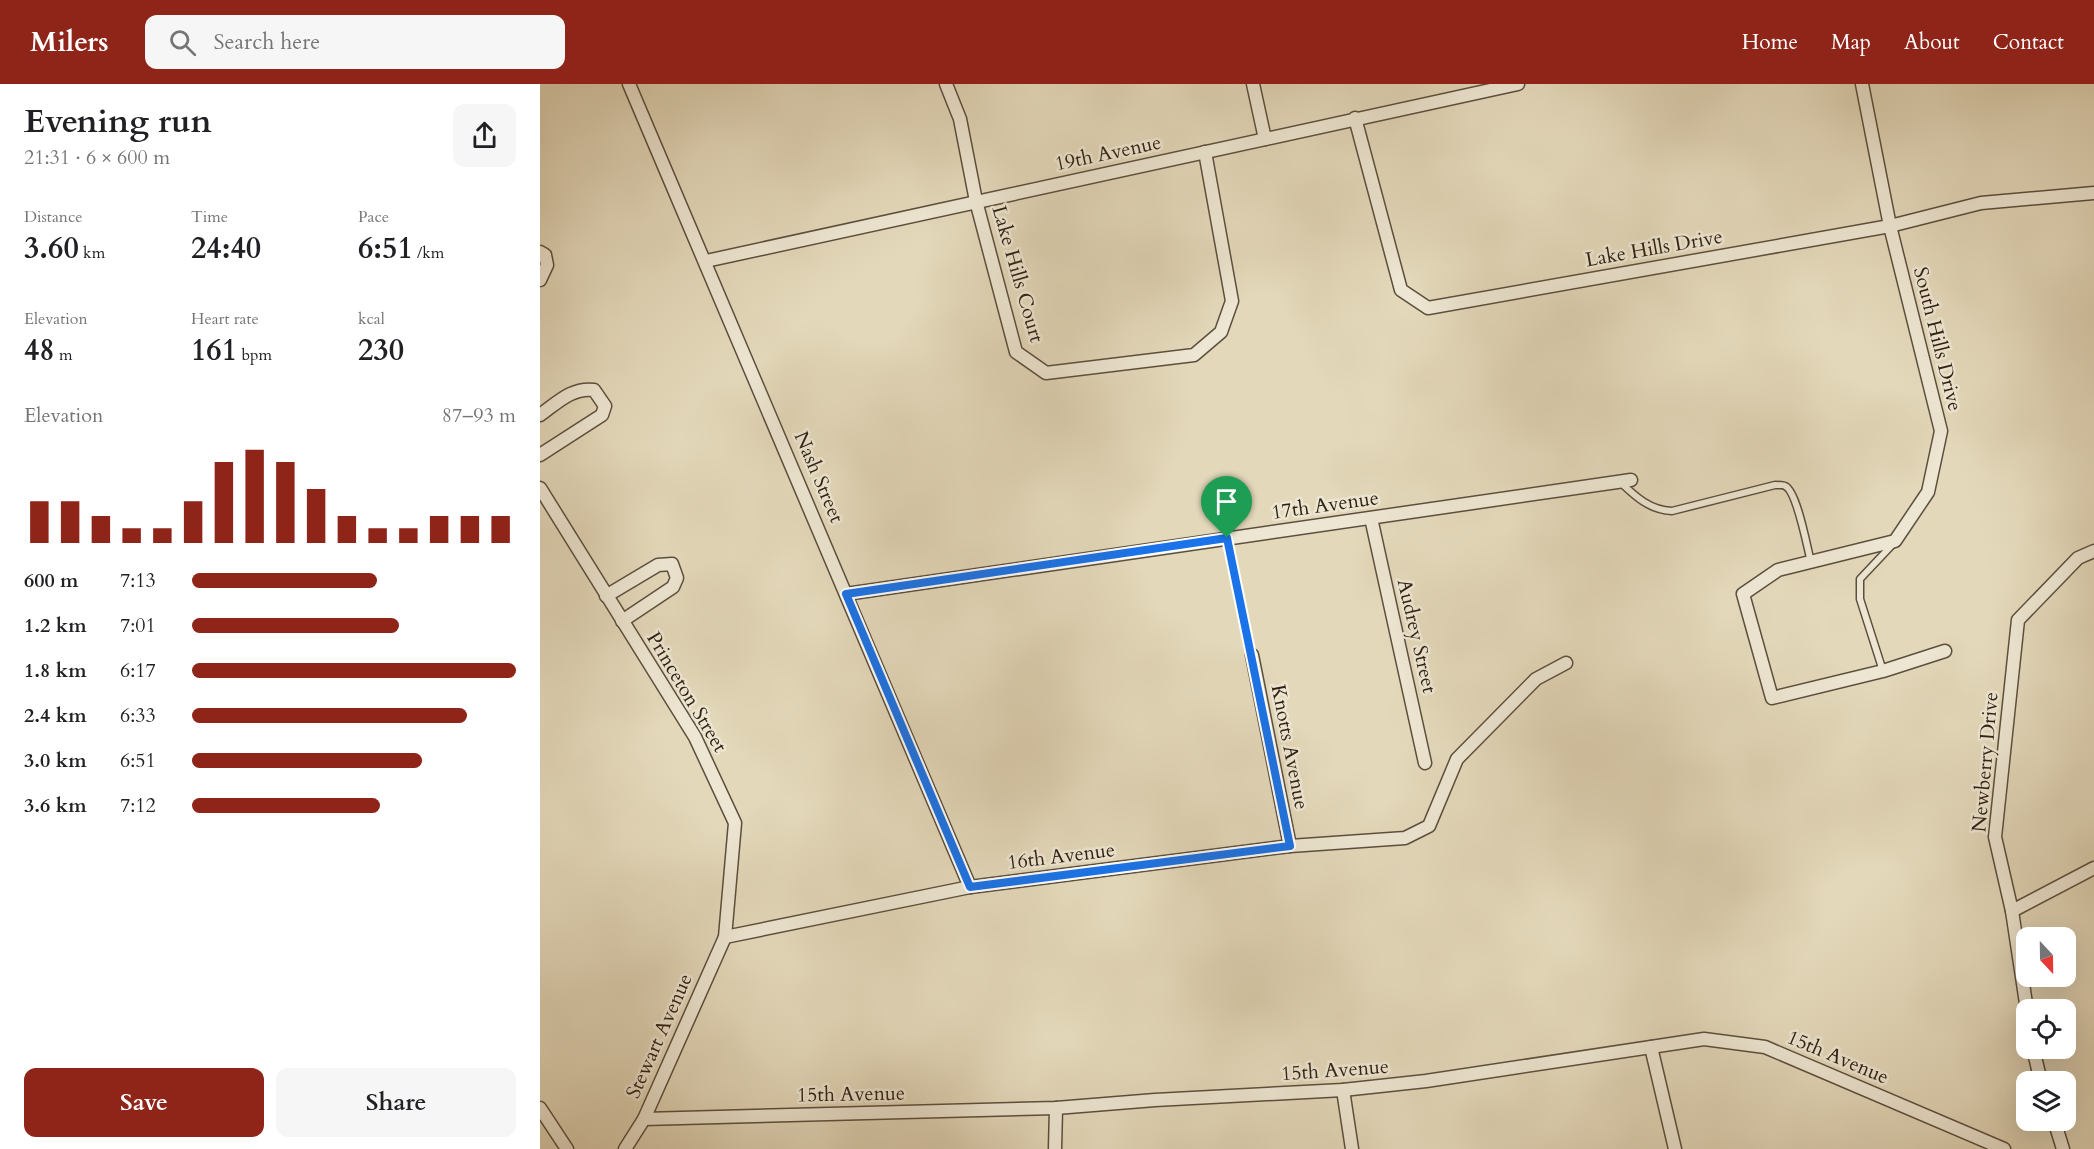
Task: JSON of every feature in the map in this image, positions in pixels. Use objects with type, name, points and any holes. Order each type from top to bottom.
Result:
[{"type":"street","name":"Nash Street","points":[[629,84],[970,887]]},
{"type":"street","name":"Lake Hills Court","points":[[946,84],[960,119],[976,201],[1016,352],[1046,373],[1194,355],[1221,332],[1232,301],[1205,152]]},
{"type":"street","points":[[1253,84],[1265,139]]},
{"type":"street","name":"19th Avenue","points":[[706,261],[1518,84]]},
{"type":"street","name":"South Hills Drive","points":[[1862,84],[1890,225],[1941,431],[1928,492],[1896,541]]},
{"type":"street","name":"Lake Hills Drive","points":[[1355,118],[1401,290],[1428,308],[1890,225],[1981,203],[2094,193]]},
{"type":"street","points":[[540,252],[545,255],[547,265],[540,280]]},
{"type":"street","points":[[540,416],[569,394],[583,388],[594,390],[605,406],[602,415],[540,455]]},
{"type":"street","name":"17th Avenue","points":[[846,594],[1625,481]]},
{"type":"street","name":"Princeton Street","points":[[540,488],[695,737],[735,823],[725,937]]},
{"type":"street","name":"Audrey Street","points":[[1371,518],[1425,763]]},
{"type":"street","points":[[1896,541],[1778,570],[1743,594],[1772,698],[1883,670],[1945,651]]},
{"type":"street","name":"Newberry Drive","points":[[2025,999],[2012,911],[1995,837],[2018,620],[2078,558],[2094,551]]},
{"type":"street","points":[[606,596],[658,565],[672,564],[677,579],[673,587],[622,621]]},
{"type":"street","name":"Knotts Avenue","points":[[1252,655],[1290,846]]},
{"type":"street","name":"16th Avenue","points":[[725,937],[970,887],[1290,846],[1405,838],[1428,826],[1457,759],[1536,680],[1566,663]]},
{"type":"street","points":[[2012,911],[2094,868]]},
{"type":"street","name":"Stewart Avenue","points":[[625,1149],[645,1119],[725,937]]},
{"type":"street","name":"15th Avenue","points":[[645,1119],[1056,1108],[1343,1090],[1425,1082],[1704,1040],[1765,1047],[2004,1149]]},
{"type":"street","points":[[1651,1047],[1675,1149]]},
{"type":"street","points":[[1343,1090],[1352,1149]]},
{"type":"street","points":[[540,1108],[567,1149]]},
{"type":"street","points":[[1055,1149],[1056,1108]]},
{"type":"street","points":[[2057,1131],[2063,1149]]},
{"type":"lane","points":[[1625,481],[1642,502],[1662,511],[1694,507],[1775,485],[1784,485],[1791,491],[1795,501],[1811,562]]},
{"type":"lane","points":[[1227,538],[1252,655]]},
{"type":"lane","points":[[1883,670],[1860,599],[1860,579],[1896,541]]},
{"type":"route","points":[[1227,538],[1290,846],[970,887],[846,594],[1227,538]]}]
